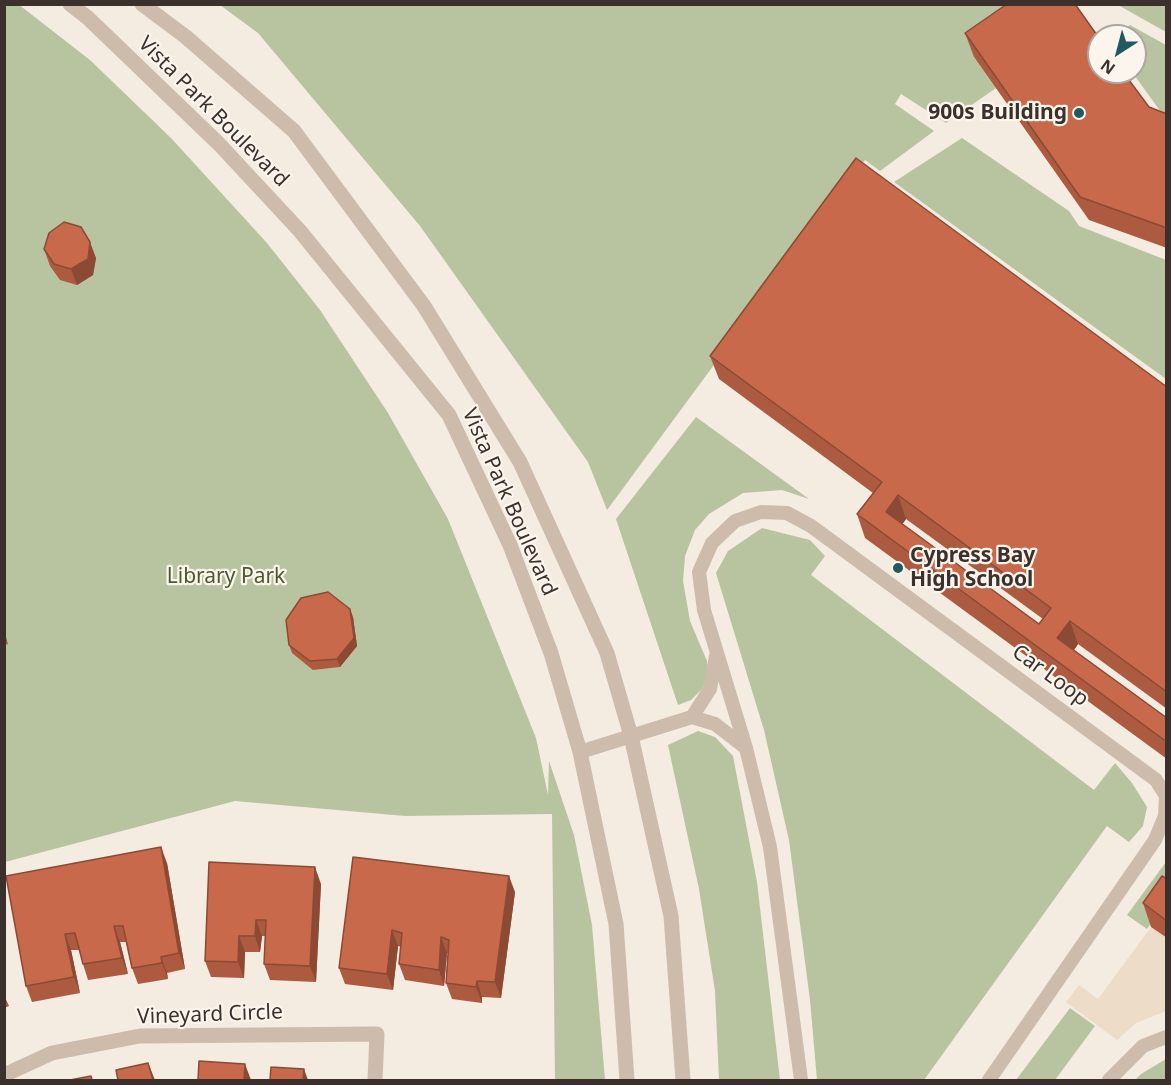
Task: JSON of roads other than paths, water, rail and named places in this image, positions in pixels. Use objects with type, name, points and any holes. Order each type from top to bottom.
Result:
[{"type":"street","name":"Vista Park Boulevard","points":[[70,4],[88,18],[219,144],[300,231],[449,415],[510,545],[551,653],[579,752],[616,924],[627,1080]]},
{"type":"street","name":"Vista Park Boulevard","points":[[142,4],[186,37],[294,132],[424,306],[520,462],[607,653],[631,735],[671,916],[683,1080]]},
{"type":"street","name":"Vineyard Circle","points":[[4,1075],[52,1053],[140,1036],[377,1034],[375,1080]]},
{"type":"lane","name":"Car Loop","points":[[801,1080],[770,847],[746,748],[704,610],[699,572],[712,543],[735,521],[761,512],[788,513],[811,526],[1156,780],[1166,796],[1165,816],[1155,840],[988,1080]]},
{"type":"lane","name":"Car Loop","points":[[692,717],[714,679],[717,647]]},
{"type":"lane","points":[[579,752],[692,717],[715,724],[746,748]]},
{"type":"lane","points":[[1109,1080],[1143,1047],[1167,1036]]},
{"type":"place","name":"900s Building","points":[[1079,113]]},
{"type":"place","name":"Cypress Bay High School","points":[[898,568]]},
{"type":"park label","name":"Library Park","points":[[226,577]]}]
